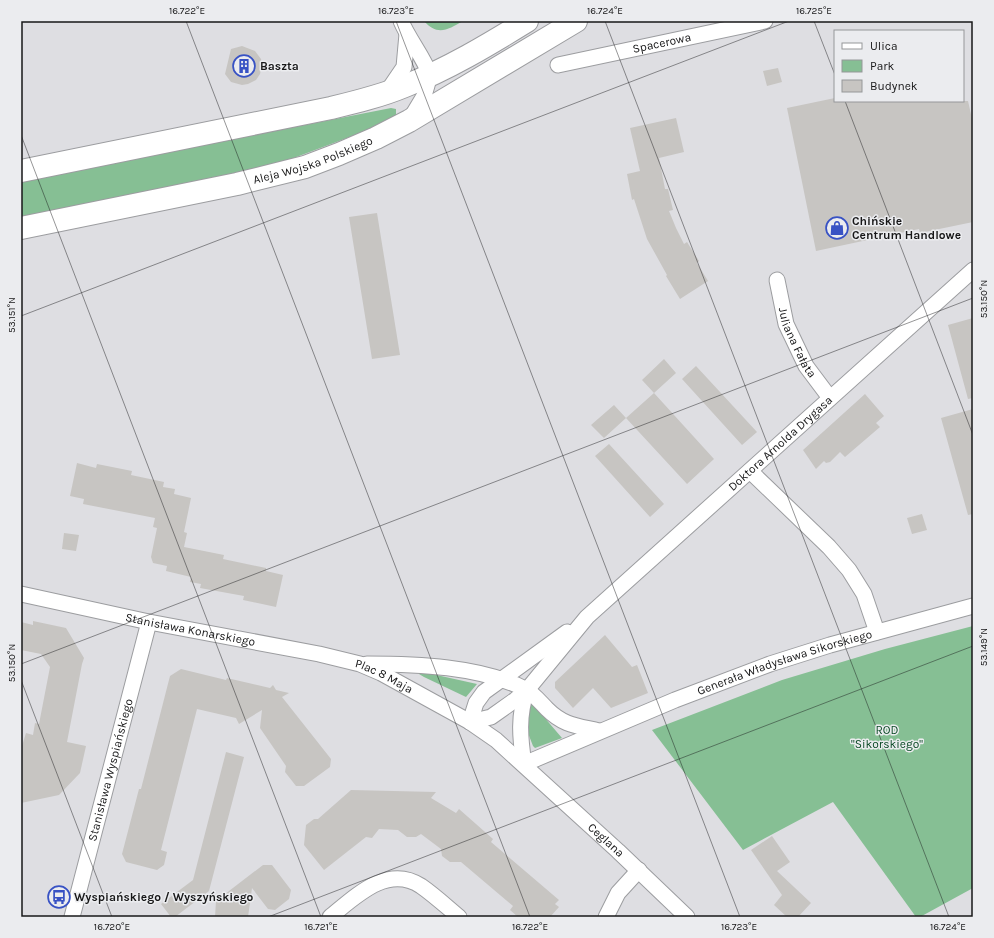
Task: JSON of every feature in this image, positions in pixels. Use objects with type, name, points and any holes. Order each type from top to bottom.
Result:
[{"type":"main road","points":[[21,170],[331,108],[387,93],[430,76],[527,21]]},
{"type":"main road","name":"Aleja Wojska Polskiego","points":[[21,228],[209,191],[305,167],[359,146],[410,121],[576,21]]},
{"type":"street","name":"Spacerowa","points":[[558,65],[765,21]]},
{"type":"street","points":[[404,28],[421,54],[430,76],[421,103],[410,121]]},
{"type":"street","points":[[387,93],[404,67],[404,28]]},
{"type":"street","name":"Doktora Arnolda Drygasa","points":[[501,678],[587,617],[973,270]]},
{"type":"street","name":"Juliana Fałata","points":[[777,280],[786,324],[806,366],[830,398]]},
{"type":"street","points":[[750,470],[829,547],[849,570],[864,594],[877,632]]},
{"type":"street","name":"Stanisława Konarskiego","points":[[21,594],[149,622],[318,654],[360,664]]},
{"type":"street","name":"Generała Władysława Sikorskiego","points":[[599,731],[803,652],[973,606]]},
{"type":"street","name":"Doktora Arnolda Drygasa","points":[[527,690],[587,617]]},
{"type":"street","name":"Stanisława Wyspiańskiego","points":[[72,917],[149,622]]},
{"type":"street","name":"Plac 8 Maja","points":[[360,664],[414,664],[501,678],[527,690],[561,721],[572,726],[599,731]]},
{"type":"street","name":"Plac 8 Maja","points":[[360,664],[410,688],[470,722],[496,740],[524,764]]},
{"type":"street","points":[[470,722],[479,698],[490,686],[501,678]]},
{"type":"street","points":[[470,722],[498,714],[527,690]]},
{"type":"street","points":[[527,690],[522,704],[520,725],[524,764],[599,731]]},
{"type":"street","name":"Ceglana","points":[[524,764],[639,870],[687,917]]},
{"type":"street","points":[[606,917],[618,893],[639,870]]},
{"type":"street","points":[[330,917],[372,884],[383,880],[397,879],[407,880],[420,886],[459,917]]},
{"type":"green space","points":[[424,21],[463,21],[447,29],[438,30],[433,29]]},
{"type":"green space","points":[[391,108],[396,109],[396,115],[363,132],[283,162],[216,178],[21,217],[21,181]]},
{"type":"green space","name":"ROD \"Sikorskiego\"","points":[[973,626],[973,888],[920,917],[916,917],[833,802],[743,850],[652,730],[782,680],[885,649]]},
{"type":"green space","points":[[420,672],[477,684],[466,697],[424,677],[419,674]]},
{"type":"green space","points":[[529,703],[532,703],[562,738],[535,748],[533,746],[528,733]]},
{"type":"building","name":"Baszta","points":[[242,46],[255,51],[261,59],[262,65],[260,74],[256,80],[242,85],[231,82],[225,74],[231,49]]},
{"type":"building","points":[[778,68],[782,82],[767,86],[763,71]]},
{"type":"building","points":[[834,98],[834,102],[968,101],[973,123],[973,222],[920,233],[919,229],[816,251],[787,108]]},
{"type":"building","points":[[676,118],[684,152],[659,158],[665,189],[668,189],[673,210],[669,211],[684,244],[687,242],[699,261],[697,263],[708,281],[680,299],[647,239],[634,199],[632,200],[627,174],[640,171],[630,128]]},
{"type":"building","points":[[377,213],[400,355],[372,359],[349,217]]},
{"type":"building","points":[[973,318],[973,398],[968,399],[948,325]]},
{"type":"building","points":[[664,359],[676,373],[654,393],[642,380]]},
{"type":"building","points":[[696,366],[757,432],[742,445],[682,379]]},
{"type":"building","points":[[654,393],[714,459],[687,484],[626,418]]},
{"type":"building","points":[[865,394],[884,416],[876,423],[880,427],[845,457],[840,452],[830,462],[826,463],[824,461],[816,469],[803,450]]},
{"type":"building","points":[[614,405],[626,418],[604,438],[591,425]]},
{"type":"building","points":[[973,409],[973,514],[968,515],[941,418]]},
{"type":"building","points":[[609,444],[664,504],[650,517],[595,456]]},
{"type":"building","points":[[77,463],[96,468],[97,464],[132,471],[131,475],[164,482],[163,487],[175,489],[174,494],[191,498],[184,532],[187,533],[184,547],[224,555],[223,559],[266,568],[266,571],[283,575],[276,607],[243,600],[244,596],[200,588],[201,584],[190,582],[191,577],[166,571],[167,566],[153,563],[151,557],[157,528],[153,527],[155,518],[83,504],[84,499],[70,496]]},
{"type":"building","points":[[922,514],[927,530],[912,534],[907,518]]},
{"type":"building","points":[[64,533],[79,535],[76,551],[62,549]]},
{"type":"building","points":[[33,621],[66,628],[84,658],[67,742],[86,746],[80,773],[59,795],[21,803],[21,749],[26,733],[33,735],[35,723],[39,724],[50,667],[41,654],[21,650],[21,622],[33,625]]},
{"type":"building","points":[[605,635],[632,667],[637,665],[648,693],[611,708],[593,688],[573,708],[555,688],[555,682]]},
{"type":"building","points":[[181,669],[226,680],[227,678],[270,688],[273,685],[276,690],[289,693],[282,697],[331,759],[330,767],[304,786],[296,786],[285,772],[286,766],[260,728],[262,710],[239,724],[236,718],[197,709],[161,850],[167,852],[164,865],[157,870],[126,862],[122,854],[139,789],[141,789],[170,676]]},
{"type":"building","points":[[226,752],[244,757],[209,891],[175,917],[171,917],[161,904],[193,880]]},
{"type":"building","points":[[351,790],[436,792],[431,798],[456,813],[459,809],[493,839],[491,842],[559,900],[555,904],[559,907],[550,917],[518,917],[510,910],[513,906],[461,862],[450,862],[442,856],[441,849],[421,834],[416,837],[407,837],[398,830],[379,829],[372,838],[366,837],[324,870],[304,845],[306,825],[314,819],[318,819]]},
{"type":"building","points":[[772,836],[790,862],[777,871],[811,903],[798,917],[787,917],[774,905],[782,895],[751,850]]},
{"type":"building","points":[[263,865],[272,865],[291,890],[289,899],[275,910],[268,909],[252,888],[248,917],[215,917],[216,901]]},
{"type":"place","name":"Baszta","points":[[244,66]]},
{"type":"place","name":"Chińskie Centrum Handlowe","points":[[837,228]]},
{"type":"place","name":"Wyspiańskiego / Wyszyńskiego","points":[[59,897]]}]
